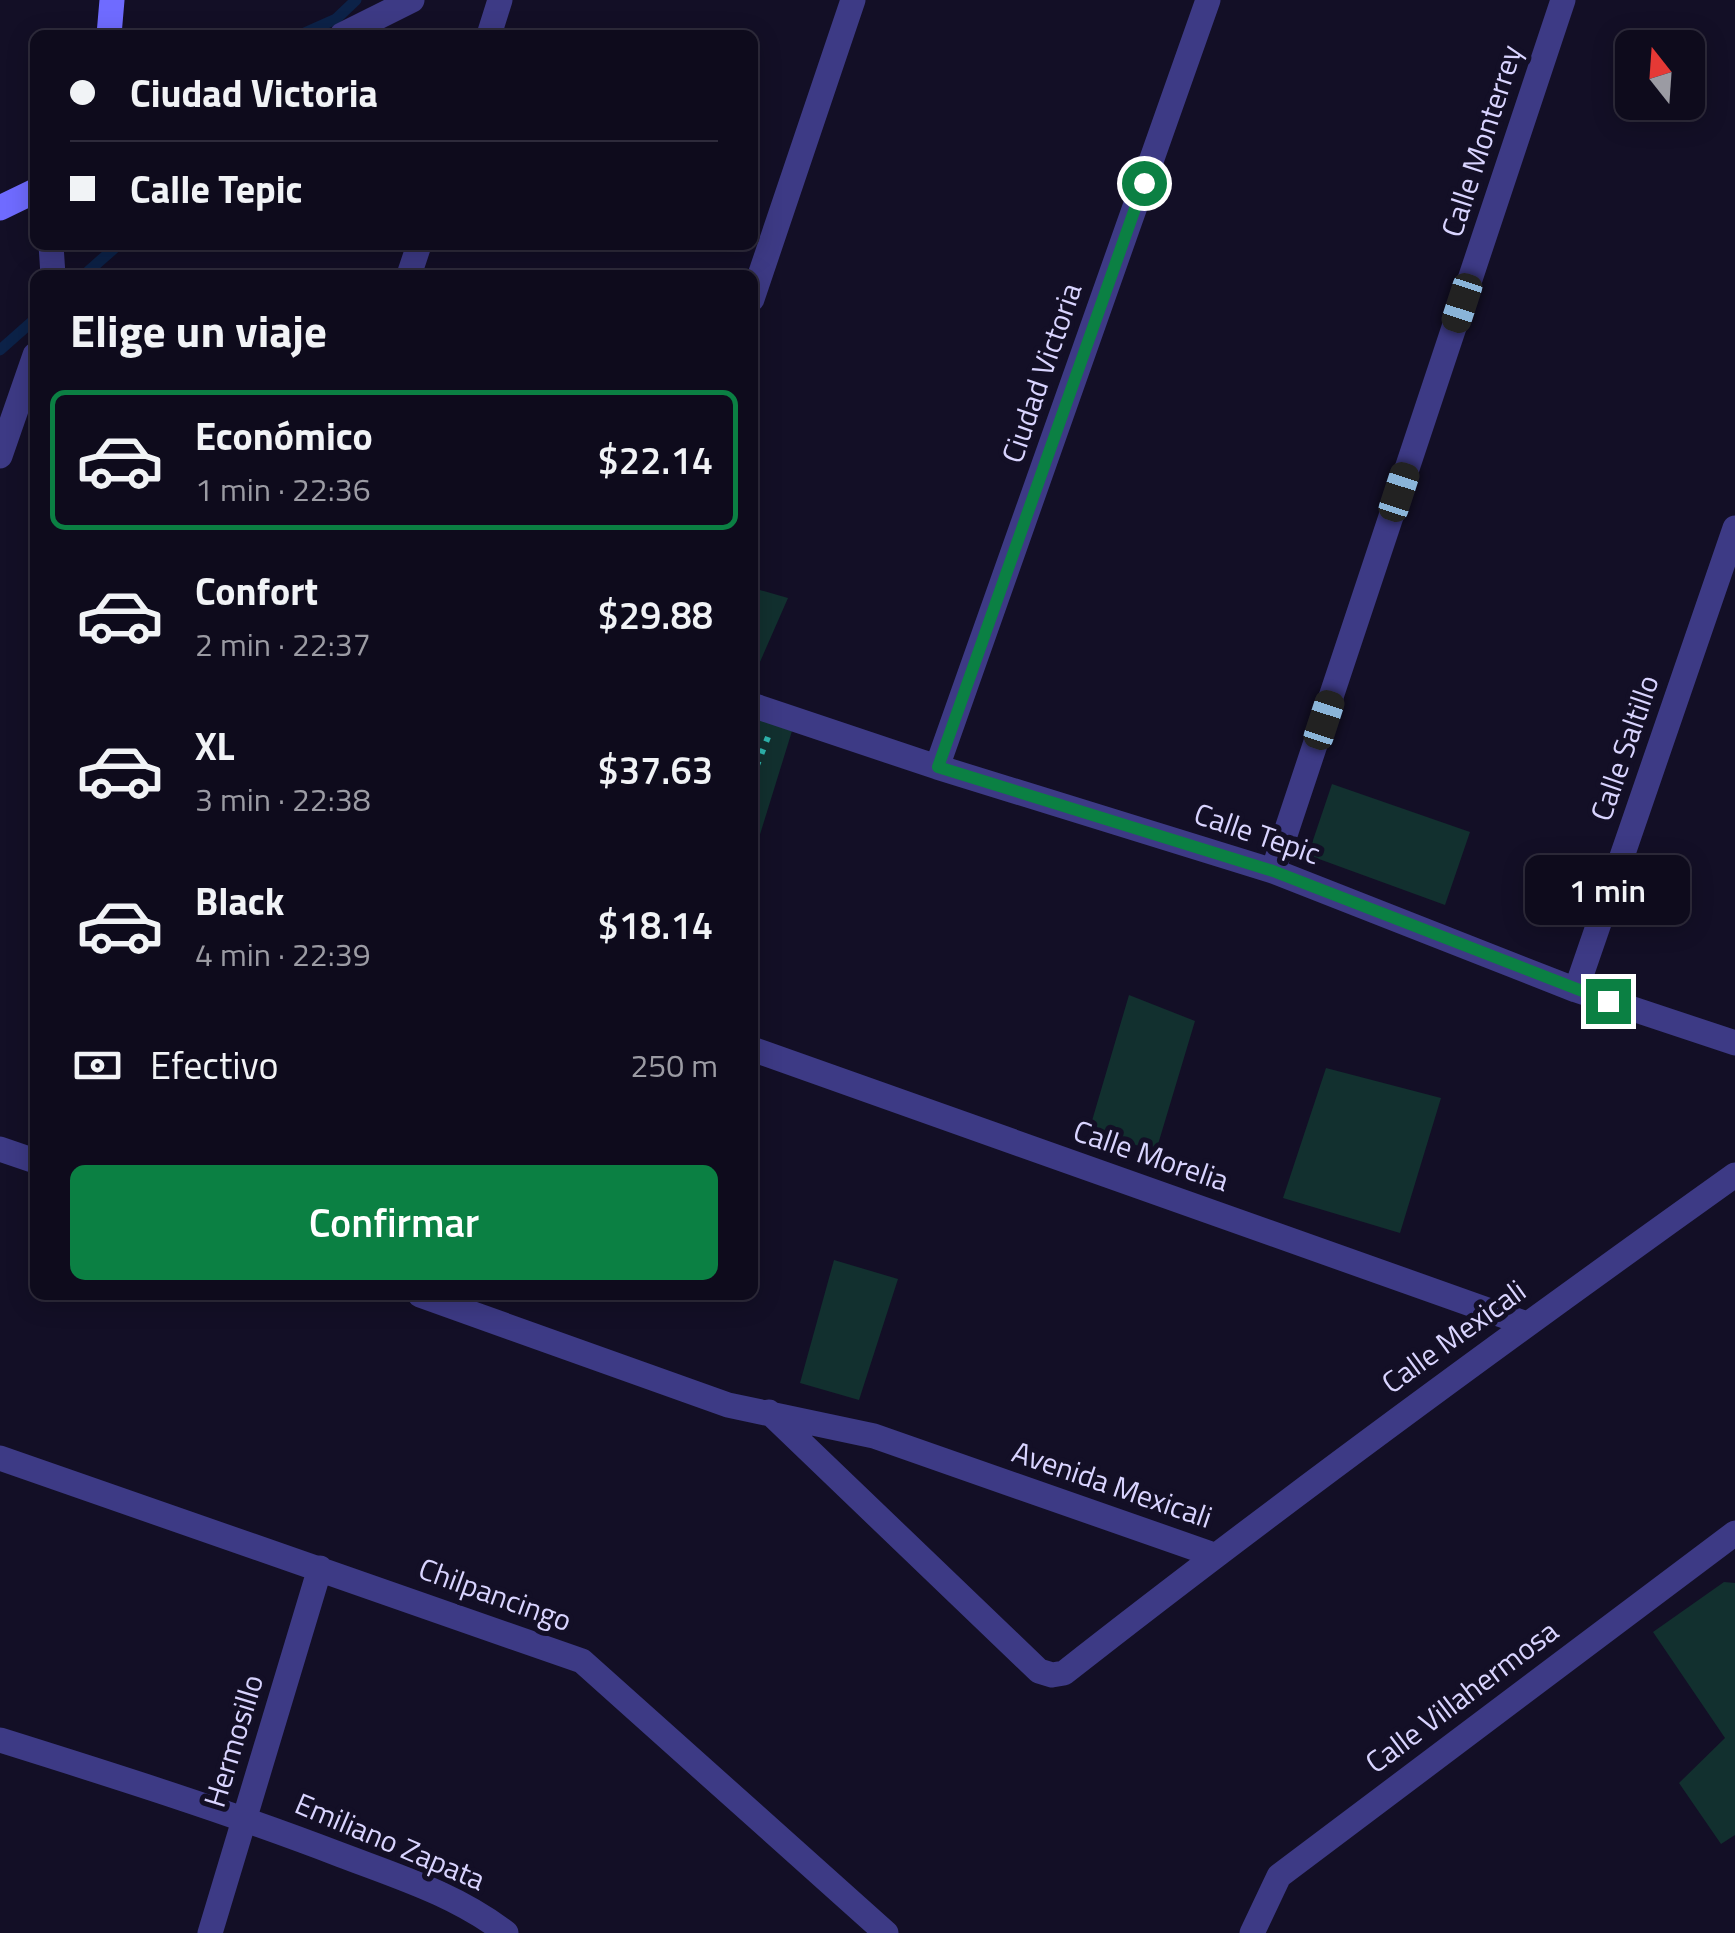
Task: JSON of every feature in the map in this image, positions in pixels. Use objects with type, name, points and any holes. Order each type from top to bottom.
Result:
[{"type":"street","points":[[109,30],[112,0]]},
{"type":"street","points":[[352,30],[412,0]]},
{"type":"street","points":[[491,30],[500,0]]},
{"type":"street","points":[[758,281],[854,0]]},
{"type":"street","name":"Ciudad Victoria","points":[[938,767],[1208,0]]},
{"type":"street","name":"Calle Monterrey","points":[[1273,871],[1563,0]]},
{"type":"street","points":[[0,208],[30,193]]},
{"type":"street","points":[[0,456],[30,370]]},
{"type":"street","name":"Calle Saltillo","points":[[1576,990],[1735,528]]},
{"type":"street","name":"Calle Tepic","points":[[764,708],[938,767],[1273,871],[1576,990],[1735,1044]]},
{"type":"street","name":"Calle Morelia","points":[[758,1051],[1527,1324]]},
{"type":"street","points":[[0,1150],[30,1159]]},
{"type":"street","name":"Calle Mexicali","points":[[1214,1555],[1735,1175]]},
{"type":"street","name":"Avenida Mexicali","points":[[434,1300],[728,1404],[874,1436],[1214,1555]]},
{"type":"street","name":"Avenida Mexicali","points":[[768,1412],[1039,1670],[1052,1675],[1064,1673],[1214,1555]]},
{"type":"street","name":"Chilpancingo","points":[[0,1458],[582,1661],[886,1933]]},
{"type":"street","name":"Calle Villahermosa","points":[[1252,1933],[1279,1876],[1735,1534]]},
{"type":"street","name":"Hermosillo","points":[[210,1933],[320,1568]]},
{"type":"street","name":"Emiliano Zapata","points":[[0,1740],[244,1818],[442,1893],[506,1933]]},
{"type":"path","points":[[758,743],[764,708]]},
{"type":"green space","points":[[758,589],[788,598],[758,666]]},
{"type":"green space","points":[[758,719],[792,731],[758,841]]},
{"type":"green space","points":[[1332,784],[1470,832],[1445,905],[1308,855]]},
{"type":"green space","points":[[1129,995],[1195,1021],[1156,1151],[1089,1131]]},
{"type":"green space","points":[[1326,1068],[1441,1098],[1400,1233],[1283,1198]]},
{"type":"green space","points":[[834,1260],[898,1279],[859,1400],[800,1383]]},
{"type":"green space","points":[[1724,1582],[1735,1583],[1735,1835],[1721,1844],[1679,1783],[1725,1738],[1653,1632]]},
{"type":"waterway","points":[[311,30],[336,19],[356,0]]},
{"type":"waterway","points":[[90,270],[112,250]]},
{"type":"waterway","points":[[0,350],[30,323]]},
{"type":"route","points":[[1144,183],[938,767],[1273,871],[1608,1001]]}]
